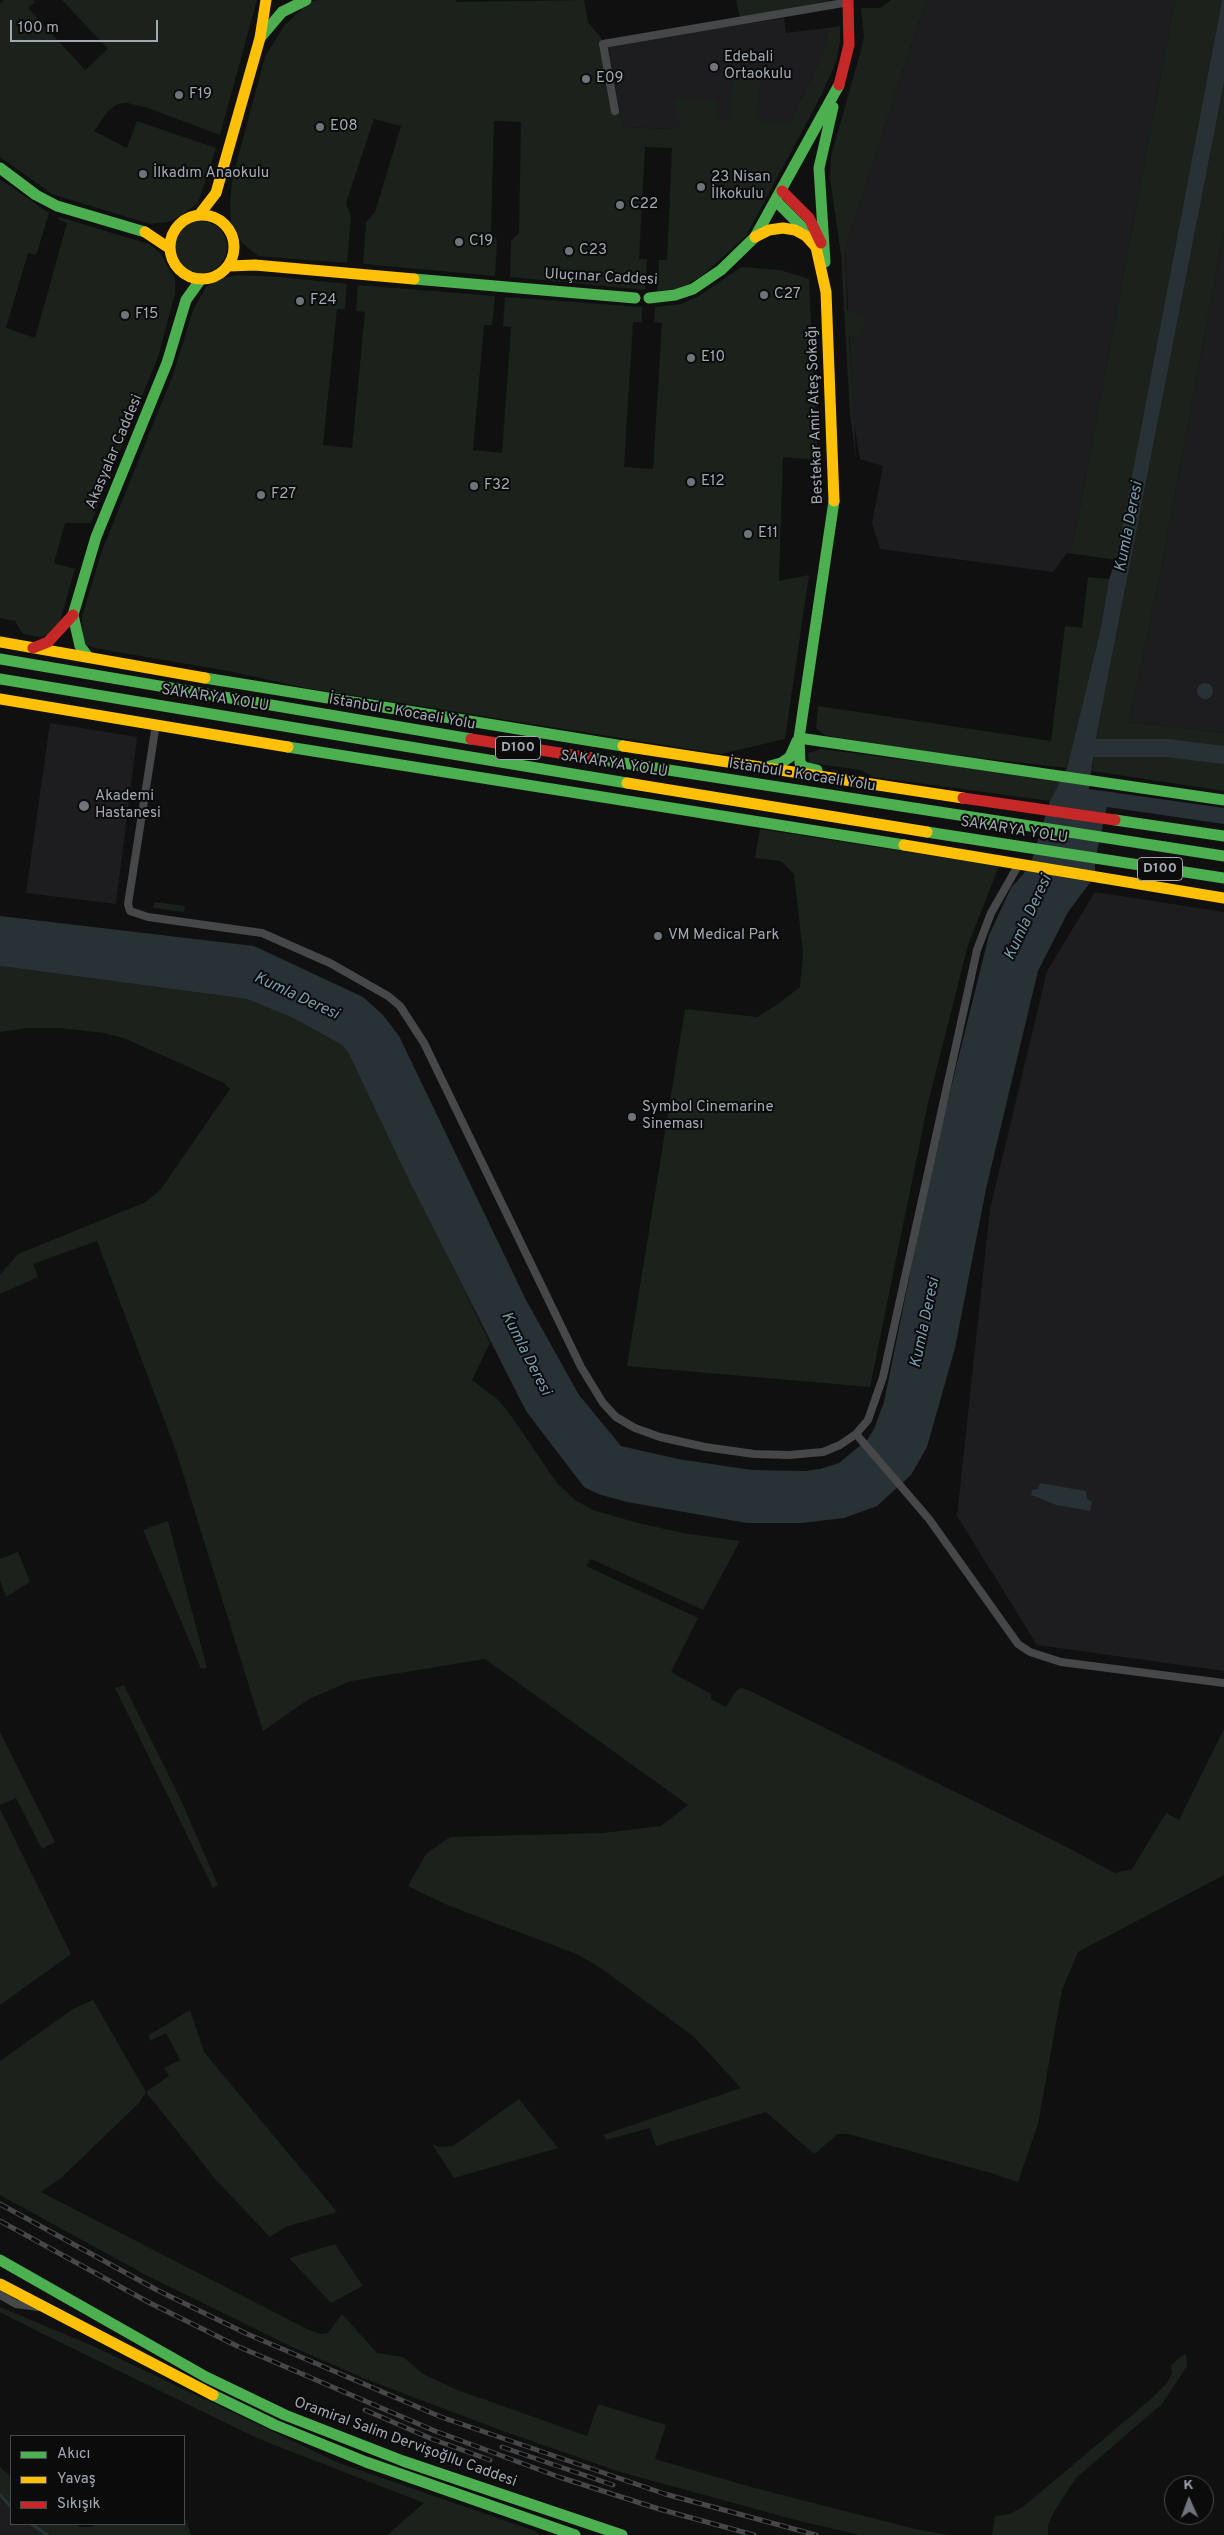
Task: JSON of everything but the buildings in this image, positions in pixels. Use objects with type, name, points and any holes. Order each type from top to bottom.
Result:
[{"type":"main road","points":[[199,215],[216,193],[260,38],[266,0]]},
{"type":"main road","points":[[287,0],[304,1]]},
{"type":"main road","points":[[260,38],[282,12],[304,1]]},
{"type":"main road","name":"Uluçınar Caddesi","points":[[228,266],[255,265],[635,298],[675,295],[694,289],[721,270],[755,237],[839,85],[849,45],[848,1]]},
{"type":"main road","points":[[826,292],[819,168],[839,85]]},
{"type":"main road","points":[[0,168],[36,195],[56,206],[146,232],[173,231]]},
{"type":"main road","points":[[216,193],[220,221]]},
{"type":"main road","points":[[779,196],[813,224],[820,242],[825,268]]},
{"type":"main road","points":[[779,196],[806,230],[816,247]]},
{"type":"main road","points":[[182,274],[201,279],[213,277],[228,266],[235,250],[231,234],[220,221],[211,216],[199,215],[183,221],[173,231],[169,248],[172,261],[182,274],[186,300]]},
{"type":"main road","points":[[755,237],[769,230],[795,230],[806,236],[816,247]]},
{"type":"main road","points":[[146,232],[169,248]]},
{"type":"main road","name":"Bestekar Amir Ateş Sokağı","points":[[799,738],[834,513],[835,474],[826,292],[816,247]]},
{"type":"main road","points":[[235,250],[255,265]]},
{"type":"main road","points":[[186,300],[201,279]]},
{"type":"main road","name":"Akasyalar Caddesi","points":[[73,616],[96,537],[167,363],[186,300]]},
{"type":"main road","points":[[33,648],[48,642],[73,616]]},
{"type":"main road","points":[[73,616],[80,646],[88,657]]},
{"type":"main road","points":[[0,642],[304,696],[761,768],[1224,836]]},
{"type":"main road","name":"İstanbul - Kocaeli Yolu","points":[[0,659],[498,744],[1134,842]]},
{"type":"main road","name":"SAKARYA YOLU","points":[[0,679],[1033,850],[1224,878]]},
{"type":"main road","points":[[0,699],[480,779],[1224,898]]},
{"type":"main road","points":[[761,768],[780,763],[790,756],[799,738]]},
{"type":"main road","points":[[799,738],[1224,800]]},
{"type":"main road","points":[[799,738],[800,763],[804,767],[846,774],[869,783]]},
{"type":"main road","points":[[1134,842],[1224,844]]},
{"type":"main road","name":"D100","points":[[1134,842],[1224,856]]},
{"type":"main road","points":[[1114,862],[1224,891]]},
{"type":"main road","name":"Oramiral Salim Dervişoğllu Caddesi","points":[[0,2260],[206,2377],[285,2415],[403,2461],[622,2535]]},
{"type":"main road","name":"Oramiral Salim Dervişoğllu Caddesi","points":[[0,2284],[275,2425],[366,2462],[575,2535]]},
{"type":"street","points":[[615,110],[603,44],[848,1]]},
{"type":"street","points":[[156,724],[128,904],[130,910],[148,917],[262,933],[330,964],[388,996],[400,1006],[422,1041],[581,1367],[603,1403],[616,1417],[635,1428],[660,1437],[754,1454],[789,1455],[823,1452],[858,1436],[874,1407],[883,1377],[977,950],[992,913],[1024,865]]},
{"type":"street","points":[[858,1436],[929,1519],[1018,1644],[1030,1652],[1061,1662],[1224,1683]]},
{"type":"street","points":[[0,2295],[16,2304],[46,2309]]},
{"type":"shaded area","points":[[4,0],[33,0],[35,2],[28,8],[85,70],[108,49],[62,0],[257,0],[220,135],[145,107],[127,103],[118,104],[109,110],[94,131],[127,148],[137,121],[216,148],[198,203],[182,215],[168,222],[150,224],[52,194],[0,157],[0,4]]},
{"type":"shaded area","points":[[318,0],[455,0],[457,2],[584,0],[588,22],[601,38],[603,44],[608,46],[623,127],[673,129],[685,119],[676,118],[676,99],[717,100],[716,119],[730,120],[733,78],[760,80],[756,121],[790,123],[827,44],[826,28],[840,26],[840,42],[836,62],[822,94],[746,236],[703,275],[682,288],[657,291],[659,260],[667,260],[672,148],[645,147],[639,259],[647,259],[645,290],[510,277],[511,241],[519,233],[521,122],[494,121],[491,232],[497,240],[495,276],[363,264],[366,222],[375,212],[401,126],[374,119],[346,203],[351,217],[347,263],[258,256],[243,244],[231,223],[230,202],[233,176],[265,57],[284,26],[309,2]]},
{"type":"shaded area","points":[[736,0],[832,0],[740,18]]},
{"type":"shaded area","points":[[891,0],[926,0],[845,248],[847,310],[866,317],[860,338],[849,335],[856,457],[850,415],[841,255],[830,178],[831,156],[864,36],[861,8],[880,8]]},
{"type":"shaded area","points":[[926,0],[1175,0],[1073,545],[1053,572],[880,549],[872,523],[883,466],[860,459],[854,424],[845,248]]},
{"type":"shaded area","points":[[1175,0],[1222,0],[1116,560],[1067,553],[1073,545]]},
{"type":"shaded area","name":"Edebali Ortaokulu","points":[[784,18],[786,33],[826,28],[827,44],[790,123],[673,129],[623,127],[608,46]]},
{"type":"shaded area","points":[[1224,83],[1224,230],[1161,569],[1129,722],[1224,733],[1224,791],[1092,771],[1095,743]]},
{"type":"shaded area","points":[[0,179],[49,213],[36,255],[28,253],[6,328],[35,338],[67,223],[59,220],[59,217],[149,244],[160,253],[175,279],[175,294],[158,357],[91,523],[65,523],[54,563],[75,569],[60,621],[50,634],[39,637],[23,634],[15,621],[0,618]]},
{"type":"shaded area","points":[[201,221],[211,223],[219,229],[225,237],[227,247],[225,257],[219,265],[211,271],[201,273],[191,271],[183,265],[177,257],[175,247],[177,237],[183,229],[191,223]]},
{"type":"shaded area","points":[[1224,230],[1224,733],[1129,722],[1161,569]]},
{"type":"shaded area","points":[[741,267],[780,270],[809,279],[818,460],[783,457],[779,581],[809,575],[785,739],[721,754],[306,688],[228,671],[94,648],[83,643],[82,617],[101,553],[173,375],[193,310],[206,287],[222,278],[237,275],[280,277],[347,284],[345,309],[337,309],[323,445],[352,448],[365,312],[356,311],[358,285],[495,296],[492,325],[484,325],[473,450],[502,453],[511,327],[503,326],[505,297],[642,307],[642,322],[633,322],[624,467],[653,469],[662,323],[654,322],[655,307],[681,304],[699,296]]},
{"type":"shaded area","points":[[1088,577],[1109,579],[1100,632],[1067,768],[920,751],[824,735],[816,728],[818,706],[1051,741],[1065,626],[1082,628]]},
{"type":"shaded area","name":"Akademi Hastanesi","points":[[50,723],[137,737],[116,904],[26,893]]},
{"type":"shaded area","points":[[821,749],[1061,780],[1050,801],[873,777],[861,770],[809,763],[808,753]]},
{"type":"shaded area","points":[[760,829],[999,866],[968,945],[928,1103],[870,1387],[627,1366],[685,1009],[757,1017],[800,987],[803,953],[794,874],[781,861],[755,858]]},
{"type":"shaded area","points":[[1095,892],[1224,912],[1224,1671],[1037,1645],[957,1516],[990,1209],[1047,971]]},
{"type":"shaded area","points":[[154,902],[185,906],[184,912],[153,908]]},
{"type":"shaded area","points":[[0,966],[247,999],[293,1018],[342,1045],[349,1054],[490,1343],[472,1380],[497,1399],[507,1410],[557,1483],[575,1500],[593,1510],[638,1523],[683,1533],[740,1541],[703,1610],[591,1559],[586,1566],[698,1618],[671,1672],[711,1694],[711,1699],[726,1707],[735,1692],[740,1688],[748,1690],[1057,1842],[1115,1873],[1132,1869],[1166,1813],[1179,1820],[1224,1729],[1224,1875],[1078,1952],[1062,1990],[1038,2124],[1018,2182],[848,2134],[838,2134],[814,2154],[766,2112],[656,2146],[650,2128],[606,2140],[603,2135],[741,2088],[693,2036],[602,1969],[579,1955],[445,1904],[408,1886],[426,1854],[450,1837],[603,1833],[661,1826],[688,1805],[485,1659],[351,1681],[309,1699],[263,1731],[176,1451],[97,1241],[33,1264],[38,1277],[0,1294],[0,1275],[18,1254],[146,1202],[161,1189],[230,1089],[224,1083],[126,1039],[104,1033],[60,1028],[28,1028],[0,1032]]},
{"type":"shaded area","points":[[168,1521],[207,1668],[201,1669],[143,1530]]},
{"type":"shaded area","points":[[18,1552],[30,1582],[6,1597],[0,1580],[0,1559]]},
{"type":"shaded area","points":[[124,1685],[180,1798],[218,1885],[213,1888],[115,1688]]},
{"type":"shaded area","points":[[0,1732],[55,1842],[42,1849],[16,1798],[0,1805]]},
{"type":"shaded area","points":[[0,1809],[71,1954],[0,2005]]},
{"type":"shaded area","points":[[93,2000],[146,2092],[139,2103],[61,2178],[41,2192],[309,2330],[321,2334],[328,2333],[342,2314],[377,2353],[403,2357],[423,2374],[455,2389],[587,2436],[598,2404],[666,2425],[655,2459],[751,2487],[915,2529],[949,2535],[859,2535],[792,2519],[620,2472],[503,2431],[368,2380],[290,2346],[144,2274],[0,2195],[0,2061],[73,2009]]},
{"type":"shaded area","points":[[190,2010],[204,2052],[337,2212],[285,2227],[270,2237],[216,2180],[146,2092],[169,2076],[164,2068],[180,2060],[166,2033],[150,2041],[149,2035]]},
{"type":"shaded area","points":[[519,2099],[558,2148],[454,2178],[432,2144],[439,2147],[453,2146]]},
{"type":"shaded area","points":[[335,2244],[363,2286],[331,2303],[289,2258]]},
{"type":"shaded area","points":[[0,2307],[93,2346],[339,2463],[535,2531],[539,2535],[387,2535],[424,2503],[259,2439],[41,2333],[0,2312]]},
{"type":"shaded area","points":[[1186,2353],[1187,2366],[1162,2404],[1076,2478],[1054,2512],[1048,2525],[1048,2535],[992,2535],[995,2516],[1010,2514],[1024,2506],[1150,2400],[1167,2383],[1172,2373],[1171,2365]]},
{"type":"shaded area","points":[[0,2467],[10,2476],[10,2509],[0,2499]]},
{"type":"shaded area","points":[[0,2499],[10,2509],[10,2525],[28,2525],[39,2535],[0,2535]]},
{"type":"shaded area","points":[[185,2519],[191,2535],[39,2535],[28,2525],[77,2525],[80,2527],[95,2525],[185,2525]]},
{"type":"water","name":"Kumla Deresi","points":[[1222,0],[1224,0],[1224,83],[1095,743],[1089,789],[1224,808],[1224,824],[1107,807],[1095,860],[1095,876],[1068,912],[1038,971],[986,1189],[955,1348],[927,1447],[911,1475],[877,1506],[844,1518],[802,1523],[747,1523],[627,1502],[598,1494],[584,1487],[526,1411],[408,1178],[349,1054],[342,1045],[293,1018],[247,999],[0,966],[0,916],[254,946],[363,997],[383,1015],[399,1036],[526,1300],[579,1395],[621,1446],[678,1459],[752,1470],[805,1471],[839,1463],[867,1440],[874,1429],[884,1402],[934,1156],[989,935],[1011,888],[1030,866],[1050,801],[1067,768],[1100,632],[1109,579],[1116,560]]},
{"type":"water","points":[[1202,683],[1208,683],[1213,688],[1211,697],[1202,699],[1197,694],[1197,688]]},
{"type":"water","points":[[1040,1483],[1086,1491],[1087,1499],[1092,1502],[1090,1511],[1056,1505],[1031,1495],[1032,1490],[1038,1489]]},
{"type":"waterway","points":[[1087,748],[1167,748],[1224,755]]},
{"type":"waterway","points":[[0,2495],[10,2506]]},
{"type":"waterway","points":[[33,2525],[48,2535]]},
{"type":"railway","points":[[0,2204],[157,2290],[245,2333],[441,2417],[665,2494],[816,2535]]},
{"type":"railway","points":[[0,2221],[150,2303],[237,2346],[435,2431],[559,2477],[659,2509],[754,2535]]},
{"type":"railway","points":[[365,2410],[432,2439],[490,2460]]},
{"type":"railway","points":[[502,2447],[613,2485]]},
{"type":"traffic: fast","points":[[260,38],[282,12],[306,0]]},
{"type":"traffic: fast","points":[[649,298],[675,295],[693,289],[721,270],[755,237],[839,85]]},
{"type":"traffic: fast","points":[[825,262],[819,168],[833,107]]},
{"type":"traffic: fast","points":[[0,168],[36,195],[57,206],[145,232]]},
{"type":"traffic: fast","points":[[776,201],[810,235]]},
{"type":"traffic: fast","points":[[88,657],[80,646],[73,615],[96,537],[167,363],[186,300],[201,279]]},
{"type":"traffic: fast","points":[[414,279],[635,298]]},
{"type":"traffic: fast","points":[[799,738],[834,501]]},
{"type":"traffic: fast","points":[[0,659],[471,739]]},
{"type":"traffic: fast","points":[[205,678],[623,746]]},
{"type":"traffic: fast","points":[[0,679],[627,783]]},
{"type":"traffic: fast","points":[[799,738],[1224,800]]},
{"type":"traffic: fast","points":[[799,738],[800,763],[804,767],[817,770]]},
{"type":"traffic: fast","points":[[766,767],[781,763],[790,757],[797,741]]},
{"type":"traffic: fast","points":[[288,747],[904,845]]},
{"type":"traffic: fast","points":[[591,758],[1224,856]]},
{"type":"traffic: fast","points":[[1115,820],[1224,836]]},
{"type":"traffic: fast","points":[[927,832],[1224,878]]},
{"type":"traffic: fast","points":[[0,2260],[206,2377],[285,2415],[403,2461],[622,2535]]},
{"type":"traffic: fast","points":[[213,2395],[275,2425],[366,2462],[575,2535]]},
{"type":"traffic: slow","points":[[199,215],[216,193],[260,38],[266,0]]},
{"type":"traffic: slow","points":[[196,215],[208,215],[225,224],[232,235],[234,247],[232,259],[225,270],[208,279],[196,279],[184,274],[175,265],[170,253],[170,241],[175,229],[184,220],[196,215]]},
{"type":"traffic: slow","points":[[755,237],[769,230],[783,228],[795,230],[806,236],[816,247],[826,292],[834,501]]},
{"type":"traffic: slow","points":[[145,232],[169,248]]},
{"type":"traffic: slow","points":[[229,266],[255,265],[414,279]]},
{"type":"traffic: slow","points":[[0,642],[205,678]]},
{"type":"traffic: slow","points":[[0,699],[288,747]]},
{"type":"traffic: slow","points":[[623,746],[963,798]]},
{"type":"traffic: slow","points":[[627,783],[927,832]]},
{"type":"traffic: slow","points":[[904,845],[1224,898]]},
{"type":"traffic: slow","points":[[0,2284],[213,2395]]},
{"type":"traffic: jam","points":[[839,85],[849,45],[848,0]]},
{"type":"traffic: jam","points":[[782,191],[809,218],[821,243]]},
{"type":"traffic: jam","points":[[33,648],[48,642],[73,615]]},
{"type":"traffic: jam","points":[[471,739],[591,758]]},
{"type":"traffic: jam","points":[[963,798],[1115,820]]},
{"type":"place","name":"Edebali Ortaokulu","points":[[714,67]]},
{"type":"place","name":"E09","points":[[586,79]]},
{"type":"place","name":"F19","points":[[179,95]]},
{"type":"place","name":"E08","points":[[320,127]]},
{"type":"place","name":"İlkadım Anaokulu","points":[[143,174]]},
{"type":"place","name":"23 Nisan İlkokulu","points":[[701,187]]},
{"type":"place","name":"C22","points":[[620,205]]},
{"type":"place","name":"C19","points":[[459,242]]},
{"type":"place","name":"C23","points":[[569,251]]},
{"type":"place","name":"C27","points":[[764,295]]},
{"type":"place","name":"F24","points":[[300,301]]},
{"type":"place","name":"F15","points":[[125,315]]},
{"type":"place","name":"E10","points":[[691,358]]},
{"type":"place","name":"E12","points":[[691,482]]},
{"type":"place","name":"F32","points":[[474,486]]},
{"type":"place","name":"F27","points":[[261,495]]},
{"type":"place","name":"E11","points":[[748,534]]},
{"type":"place","name":"Akademi Hastanesi","points":[[84,806]]},
{"type":"place","name":"VM Medical Park","points":[[658,936]]},
{"type":"place","name":"Symbol Cinemarine Sineması","points":[[632,1117]]}]
